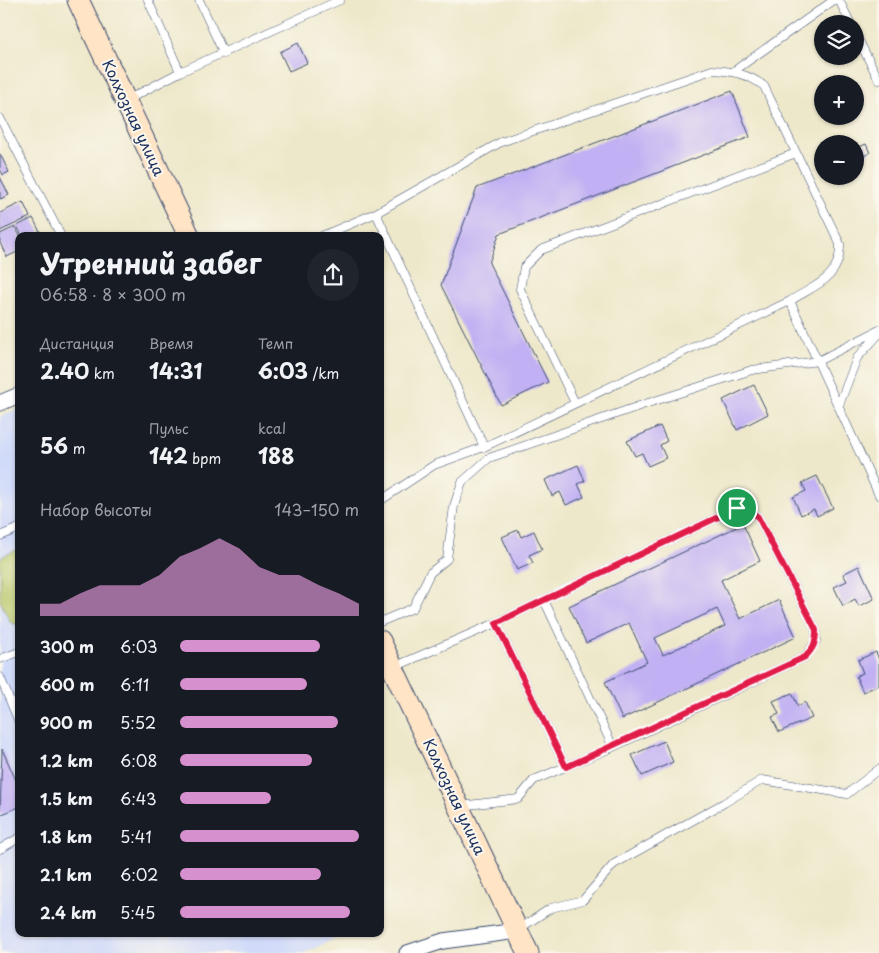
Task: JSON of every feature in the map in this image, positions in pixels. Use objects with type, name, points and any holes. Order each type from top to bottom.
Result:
[{"type":"main road","name":"Колхозная улица","points":[[78,0],[187,232]]},
{"type":"main road","name":"Колхозная улица","points":[[384,649],[528,953]]},
{"type":"street","points":[[0,403],[15,397]]},
{"type":"street","points":[[407,953],[443,941],[518,931]]},
{"type":"lane","points":[[148,0],[180,72]]},
{"type":"lane","points":[[199,0],[224,54]]},
{"type":"lane","points":[[125,100],[180,72],[224,54],[340,0]]},
{"type":"lane","points":[[734,71],[834,0]]},
{"type":"lane","points":[[838,0],[846,15]]},
{"type":"lane","points":[[864,51],[879,80]]},
{"type":"lane","points":[[331,232],[376,213],[501,142],[712,70],[734,71],[752,77],[764,86],[840,244],[840,256],[837,267],[830,276],[790,301],[484,447],[434,465],[384,499]]},
{"type":"lane","points":[[0,118],[59,232]]},
{"type":"lane","points":[[575,403],[520,289],[524,267],[531,258],[541,250],[796,153]]},
{"type":"lane","points":[[376,213],[484,447]]},
{"type":"lane","points":[[790,301],[879,495]]},
{"type":"lane","points":[[384,620],[413,608],[430,573],[447,559],[454,506],[462,482],[489,458],[645,404],[752,370],[818,361],[879,332]]},
{"type":"lane","points":[[839,405],[857,358],[879,332]]},
{"type":"lane","points":[[393,668],[496,623],[737,508],[746,508],[758,517],[816,630],[816,641],[805,657],[613,747],[534,780],[518,799],[458,806]]},
{"type":"lane","points":[[0,536],[15,530]]},
{"type":"lane","points":[[544,600],[613,747]]},
{"type":"lane","points":[[496,623],[566,767]]},
{"type":"lane","points":[[0,659],[15,653]]},
{"type":"lane","points":[[0,676],[15,712]]},
{"type":"lane","points":[[518,931],[551,908],[583,900],[614,864],[762,780],[848,794],[879,769]]},
{"type":"lane","points":[[0,849],[15,840]]},
{"type":"shaded area","points":[[15,410],[15,937],[339,937],[304,953],[0,953],[0,417]]},
{"type":"green space","points":[[15,551],[15,624],[11,623],[0,601],[0,560],[3,556]]},
{"type":"building","points":[[298,43],[307,63],[289,71],[280,52]]},
{"type":"building","points":[[732,91],[750,137],[499,234],[489,263],[548,382],[501,405],[441,285],[477,188]]},
{"type":"building","points":[[866,144],[870,153],[864,156],[864,145]]},
{"type":"building","points":[[0,154],[9,172],[3,175],[0,169]]},
{"type":"building","points":[[0,177],[9,195],[0,199]]},
{"type":"building","points":[[23,202],[30,217],[0,231],[0,213]]},
{"type":"building","points":[[33,218],[40,232],[20,232],[17,226]]},
{"type":"building","points":[[15,227],[18,232],[15,232],[15,253],[7,257],[0,243],[0,234]]},
{"type":"building","points":[[754,385],[768,414],[737,430],[723,400]]},
{"type":"building","points":[[660,426],[667,441],[660,445],[666,458],[648,466],[642,453],[635,456],[627,441]]},
{"type":"building","points":[[578,465],[585,481],[578,484],[584,497],[566,505],[560,492],[552,496],[545,480]]},
{"type":"building","points":[[817,476],[833,508],[817,516],[814,509],[801,515],[793,497],[806,491],[802,483]]},
{"type":"building","points":[[743,524],[760,561],[721,580],[740,619],[779,600],[796,637],[622,719],[605,682],[647,662],[629,623],[586,643],[569,606]],"holes":[[[717,609],[725,626],[663,655],[655,638]]]},
{"type":"building","points":[[518,530],[521,537],[534,531],[542,549],[529,555],[533,563],[517,570],[502,537]]},
{"type":"building","points":[[859,566],[874,599],[859,606],[855,599],[843,606],[834,587],[847,581],[843,574]]},
{"type":"building","points":[[876,652],[879,660],[879,685],[863,692],[856,676],[863,673],[858,660]]},
{"type":"building","points":[[792,693],[798,706],[805,702],[812,718],[779,732],[772,717],[779,714],[773,701]]},
{"type":"building","points":[[664,741],[673,762],[642,776],[632,755]]},
{"type":"building","points":[[2,749],[15,778],[15,809],[0,815]]},
{"type":"route","points":[[737,508],[746,508],[758,517],[816,630],[816,641],[812,650],[805,657],[587,759],[566,767],[496,623],[737,508]]}]
